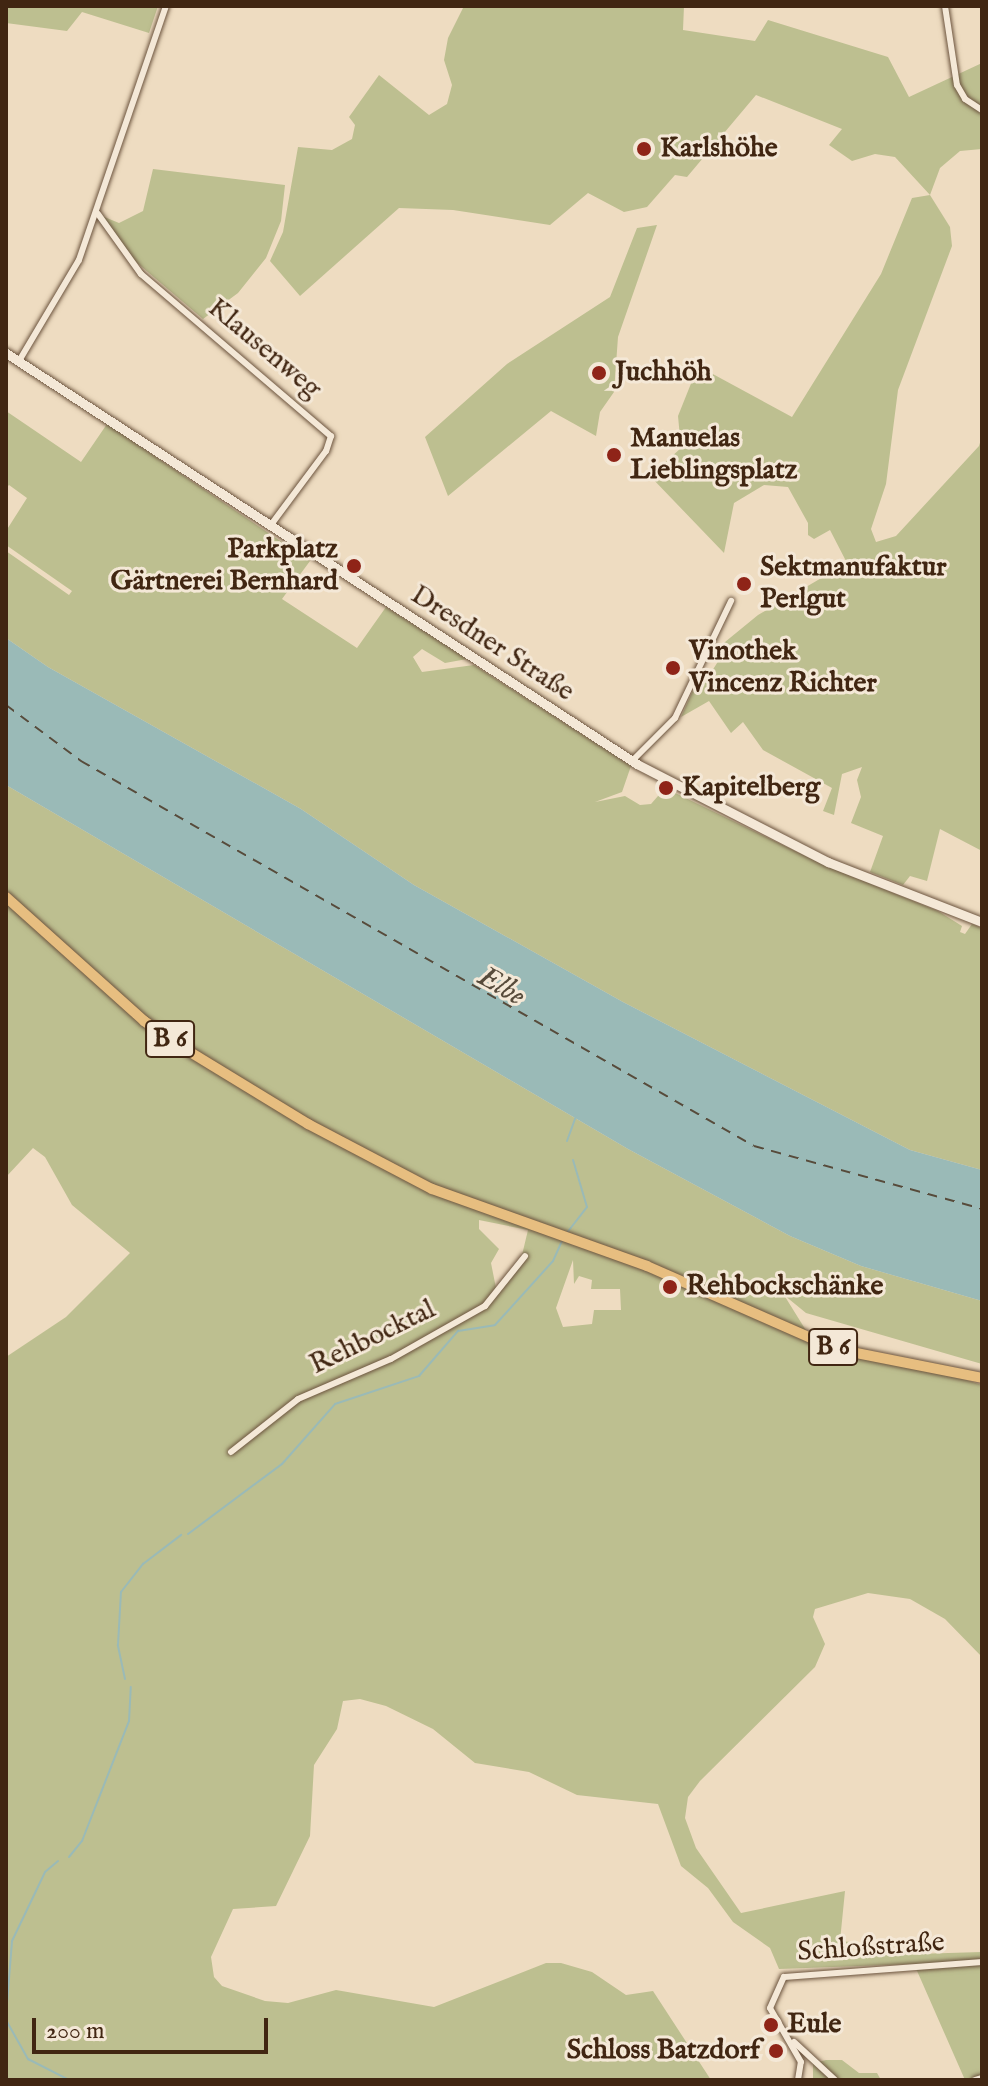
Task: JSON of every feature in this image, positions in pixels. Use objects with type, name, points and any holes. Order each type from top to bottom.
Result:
[{"type":"main road","name":"Dresdner Straße","points":[[6,353],[632,761],[828,862],[982,922]]},
{"type":"main road","name":"B 6","points":[[6,897],[144,1021],[308,1124],[418,1182],[647,1266],[836,1349],[982,1378]]},
{"type":"street","points":[[19,361],[79,260],[98,214],[166,6]]},
{"type":"street","points":[[945,6],[957,85],[965,99],[982,110]]},
{"type":"street","name":"Klausenweg","points":[[98,214],[141,274],[331,436],[326,451],[270,526]]},
{"type":"street","points":[[632,761],[675,718],[731,601]]},
{"type":"street","name":"Rehbocktal","points":[[231,1452],[298,1399],[391,1359],[485,1306],[525,1256]]},
{"type":"street","name":"Schloßstraße","points":[[787,2036],[770,2008],[777,1987],[791,1974],[982,1962]]},
{"type":"street","points":[[787,2036],[801,2062],[798,2080]]},
{"type":"street","points":[[787,2036],[835,2080]]},
{"type":"street","points":[[975,2080],[982,2078]]},
{"type":"green space","points":[[6,6],[158,6],[149,33],[82,12],[67,31],[6,23]]},
{"type":"green space","points":[[464,6],[684,6],[683,30],[755,41],[768,20],[888,57],[909,97],[982,63],[982,149],[960,151],[940,168],[930,195],[895,157],[875,154],[852,161],[829,145],[842,129],[756,95],[687,177],[675,175],[647,207],[624,212],[588,193],[550,225],[453,210],[399,208],[300,296],[270,261],[283,232],[298,147],[332,150],[352,139],[355,125],[349,117],[379,75],[429,115],[447,104],[452,85],[444,60],[448,38]]},
{"type":"green space","points":[[153,169],[285,185],[281,221],[266,258],[238,293],[203,319],[122,250],[102,216],[119,223],[143,211]]},
{"type":"green space","points":[[930,195],[950,227],[952,246],[898,390],[886,484],[871,529],[876,542],[896,536],[979,446],[982,436],[982,851],[940,829],[927,881],[910,876],[903,885],[870,872],[883,836],[851,823],[861,797],[857,780],[862,767],[842,774],[834,815],[823,811],[832,788],[763,750],[743,722],[731,733],[709,701],[681,717],[702,670],[710,674],[719,660],[714,651],[758,615],[847,563],[830,530],[814,539],[808,535],[808,523],[788,487],[764,485],[734,503],[724,553],[650,476],[681,448],[678,416],[698,366],[792,417],[881,274],[912,198]]},
{"type":"green space","points":[[657,225],[618,337],[614,392],[600,412],[596,436],[551,411],[448,496],[425,437],[507,364],[610,297],[637,228]]},
{"type":"green space","points":[[6,411],[81,462],[107,424],[310,561],[282,599],[357,648],[386,607],[467,659],[445,663],[422,649],[413,657],[422,672],[474,665],[631,766],[622,792],[595,802],[625,796],[640,805],[651,804],[665,788],[826,866],[938,911],[962,926],[960,932],[965,934],[972,924],[982,928],[982,1170],[910,1150],[623,1002],[414,885],[301,809],[48,667],[6,638],[6,551],[69,595],[72,591],[6,545],[6,531],[27,498],[9,485],[6,488]]},
{"type":"green space","points":[[6,785],[628,1149],[790,1236],[861,1266],[982,1301],[982,1364],[806,1313],[784,1295],[820,1353],[931,1369],[982,1385],[982,1657],[945,1619],[910,1599],[868,1593],[815,1609],[813,1617],[825,1644],[815,1667],[700,1781],[688,1797],[685,1818],[696,1848],[741,1913],[845,1891],[840,1941],[850,1942],[852,1954],[878,1949],[881,1955],[982,1952],[982,2076],[965,2080],[914,1964],[779,1969],[770,1948],[733,1922],[708,1888],[681,1866],[658,1804],[577,1795],[529,1772],[475,1763],[433,1729],[386,1706],[360,1699],[343,1701],[337,1729],[314,1765],[310,1836],[276,1906],[233,1909],[211,1957],[214,1977],[222,1986],[265,2001],[288,2003],[336,1990],[434,2007],[546,1963],[561,1963],[592,1972],[626,1995],[653,1991],[711,2080],[6,2080],[6,1357],[66,1317],[130,1253],[72,1205],[45,1157],[33,1148],[6,1177]],"holes":[[[479,1220],[528,1230],[522,1255],[496,1288],[491,1263],[499,1249],[479,1229]],[[573,1260],[574,1284],[579,1276],[592,1280],[591,1289],[620,1289],[621,1310],[594,1310],[592,1324],[563,1327],[556,1308]]]},
{"type":"green space","points":[[842,2060],[859,2073],[877,2073],[881,2080],[813,2080],[813,2063]]},
{"type":"water","name":"Elbe","points":[[6,638],[48,667],[301,809],[414,885],[623,1002],[910,1150],[982,1170],[982,1301],[861,1266],[790,1236],[628,1149],[6,785]]},
{"type":"waterway","points":[[567,1141],[576,1116]]},
{"type":"waterway","points":[[566,1234],[587,1207],[573,1160]]},
{"type":"waterway","points":[[188,1534],[282,1464],[335,1404],[419,1376],[458,1331],[495,1325],[553,1261],[563,1239]]},
{"type":"waterway","points":[[125,1679],[118,1645],[121,1592],[143,1564],[181,1535]]},
{"type":"waterway","points":[[69,1857],[82,1841],[129,1721],[131,1687]]},
{"type":"waterway","points":[[6,2016],[12,1941],[45,1872],[58,1861]]},
{"type":"waterway","points":[[6,2020],[28,2059],[69,2080]]},
{"type":"ferry route","points":[[6,705],[81,761],[754,1146],[982,1209]]},
{"type":"place","name":"Karlshöhe","points":[[644,149]]},
{"type":"place","name":"Juchhöh","points":[[599,373]]},
{"type":"place","name":"Manuelas Lieblingsplatz","points":[[614,455]]},
{"type":"place","name":"Parkplatz Gärtnerei Bernhard","points":[[354,566]]},
{"type":"place","name":"Sektmanufaktur Perlgut","points":[[744,584]]},
{"type":"place","name":"Vinothek Vincenz Richter","points":[[673,668]]},
{"type":"place","name":"Kapitelberg","points":[[666,788]]},
{"type":"place","name":"Rehbockschänke","points":[[670,1287]]},
{"type":"place","name":"Eule","points":[[771,2025]]},
{"type":"place","name":"Schloss Batzdorf","points":[[776,2051]]}]
